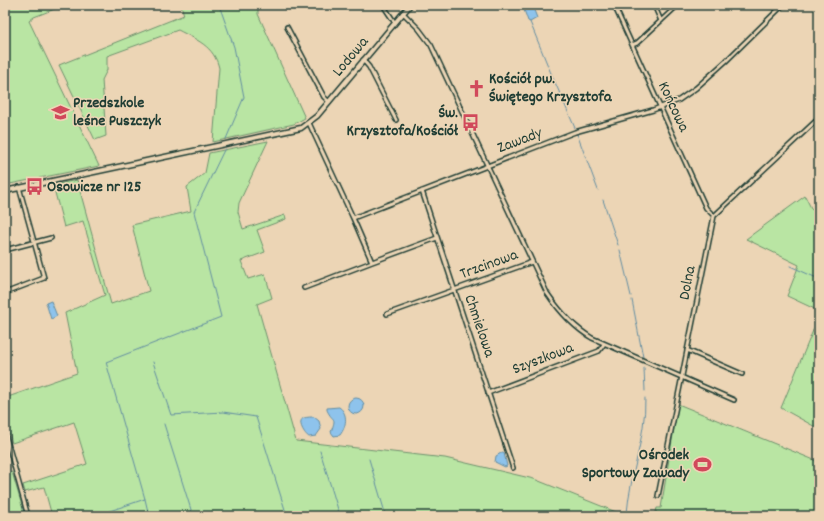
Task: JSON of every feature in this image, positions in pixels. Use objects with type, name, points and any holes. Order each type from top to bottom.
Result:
[{"type":"street","points":[[383,5],[395,23]]},
{"type":"street","name":"Lodowa","points":[[309,123],[329,102],[410,5]]},
{"type":"street","name":"Końcowa","points":[[614,5],[706,208],[714,216]]},
{"type":"street","points":[[654,5],[661,21]]},
{"type":"street","points":[[632,45],[678,5]]},
{"type":"street","name":"Zawady","points":[[353,218],[589,127],[660,108],[679,100],[696,88],[783,5]]},
{"type":"street","points":[[403,13],[419,29],[430,46],[547,293],[563,315],[583,333],[604,344],[734,400]]},
{"type":"street","points":[[287,28],[324,96],[329,102]]},
{"type":"street","points":[[363,60],[369,67],[396,120]]},
{"type":"street","points":[[714,216],[819,118]]},
{"type":"street","points":[[5,191],[291,131],[309,123],[372,262]]},
{"type":"street","points":[[5,292],[44,278],[19,187]]},
{"type":"street","name":"Chmielowa","points":[[422,191],[513,468]]},
{"type":"street","name":"Dolna","points":[[658,496],[714,216]]},
{"type":"street","points":[[5,250],[51,238]]},
{"type":"street","points":[[304,288],[437,238]]},
{"type":"street","name":"Trzcinowa","points":[[387,314],[532,262]]},
{"type":"street","name":"Szyszkowa","points":[[488,392],[599,351],[604,344]]},
{"type":"street","points":[[687,350],[742,374]]},
{"type":"street","points":[[5,433],[28,516]]},
{"type":"green space","points":[[5,5],[65,5],[34,17],[29,21],[99,166],[5,185]]},
{"type":"green space","points":[[181,5],[261,5],[258,8],[258,14],[305,118],[294,124],[213,142],[219,68],[217,60],[204,44],[178,30],[107,56],[107,70],[102,80],[106,136],[95,140],[59,65],[184,15]]},
{"type":"green space","points":[[268,141],[239,203],[238,212],[243,229],[285,215],[286,219],[257,230],[265,252],[241,261],[248,279],[265,274],[272,298],[257,304],[296,441],[445,458],[534,479],[626,516],[52,516],[44,487],[25,492],[23,485],[87,464],[74,422],[12,443],[5,418],[5,398],[77,373],[65,313],[105,295],[83,221],[64,227],[53,185],[77,180],[111,304],[149,291],[132,225],[191,211],[187,187],[205,173],[209,153]]},
{"type":"green space","points":[[805,196],[812,210],[819,204],[819,311],[787,296],[799,265],[746,239]]},
{"type":"green space","points":[[819,316],[819,429],[781,408]]},
{"type":"green space","points":[[678,404],[819,462],[819,516],[655,516],[657,508],[661,508]]},
{"type":"green space","points":[[12,472],[25,516],[5,516],[5,474]]},
{"type":"water","points":[[525,5],[532,5],[537,18],[530,22],[528,21],[523,7]]},
{"type":"water","points":[[51,301],[57,316],[51,319],[46,303]]},
{"type":"water","points":[[353,398],[359,398],[364,403],[362,412],[359,414],[353,414],[348,409],[348,403]]},
{"type":"water","points":[[339,407],[344,413],[346,421],[340,435],[334,436],[331,432],[334,420],[329,414],[327,408]]},
{"type":"water","points":[[314,417],[319,421],[321,429],[316,436],[309,437],[305,434],[301,422],[304,418]]},
{"type":"water","points":[[504,453],[507,466],[505,467],[495,462],[496,456]]},
{"type":"waterway","points":[[219,5],[234,47],[244,97],[226,139]]},
{"type":"waterway","points":[[530,22],[575,128]]},
{"type":"waterway","points":[[577,134],[598,190]]},
{"type":"waterway","points":[[95,516],[145,499],[106,362],[221,317],[194,212],[225,148]]},
{"type":"waterway","points":[[603,200],[618,245]]},
{"type":"waterway","points":[[620,250],[631,296]]},
{"type":"waterway","points":[[790,266],[819,279]]},
{"type":"waterway","points":[[632,300],[643,357]]},
{"type":"waterway","points":[[153,362],[171,415],[223,412],[256,417],[287,516]]},
{"type":"waterway","points":[[644,368],[645,391]]},
{"type":"waterway","points":[[627,513],[631,484],[641,441],[645,413],[645,398]]},
{"type":"waterway","points":[[164,424],[193,516]]},
{"type":"waterway","points":[[320,451],[340,516]]},
{"type":"waterway","points":[[369,459],[386,516]]},
{"type":"waterway","points":[[145,499],[149,516]]},
{"type":"waterway","points":[[23,508],[26,516]]},
{"type":"place","name":"Kościół pw. Świętego Krzysztofa","points":[[476,88]]},
{"type":"place","name":"Przedszkole leśne Puszczyk","points":[[60,112]]},
{"type":"place","name":"Św. Krzysztofa/Kościół","points":[[471,122]]},
{"type":"place","name":"Osowicze nr 125","points":[[34,187]]},
{"type":"place","name":"Ośrodek Sportowy Zawady","points":[[702,464]]}]
